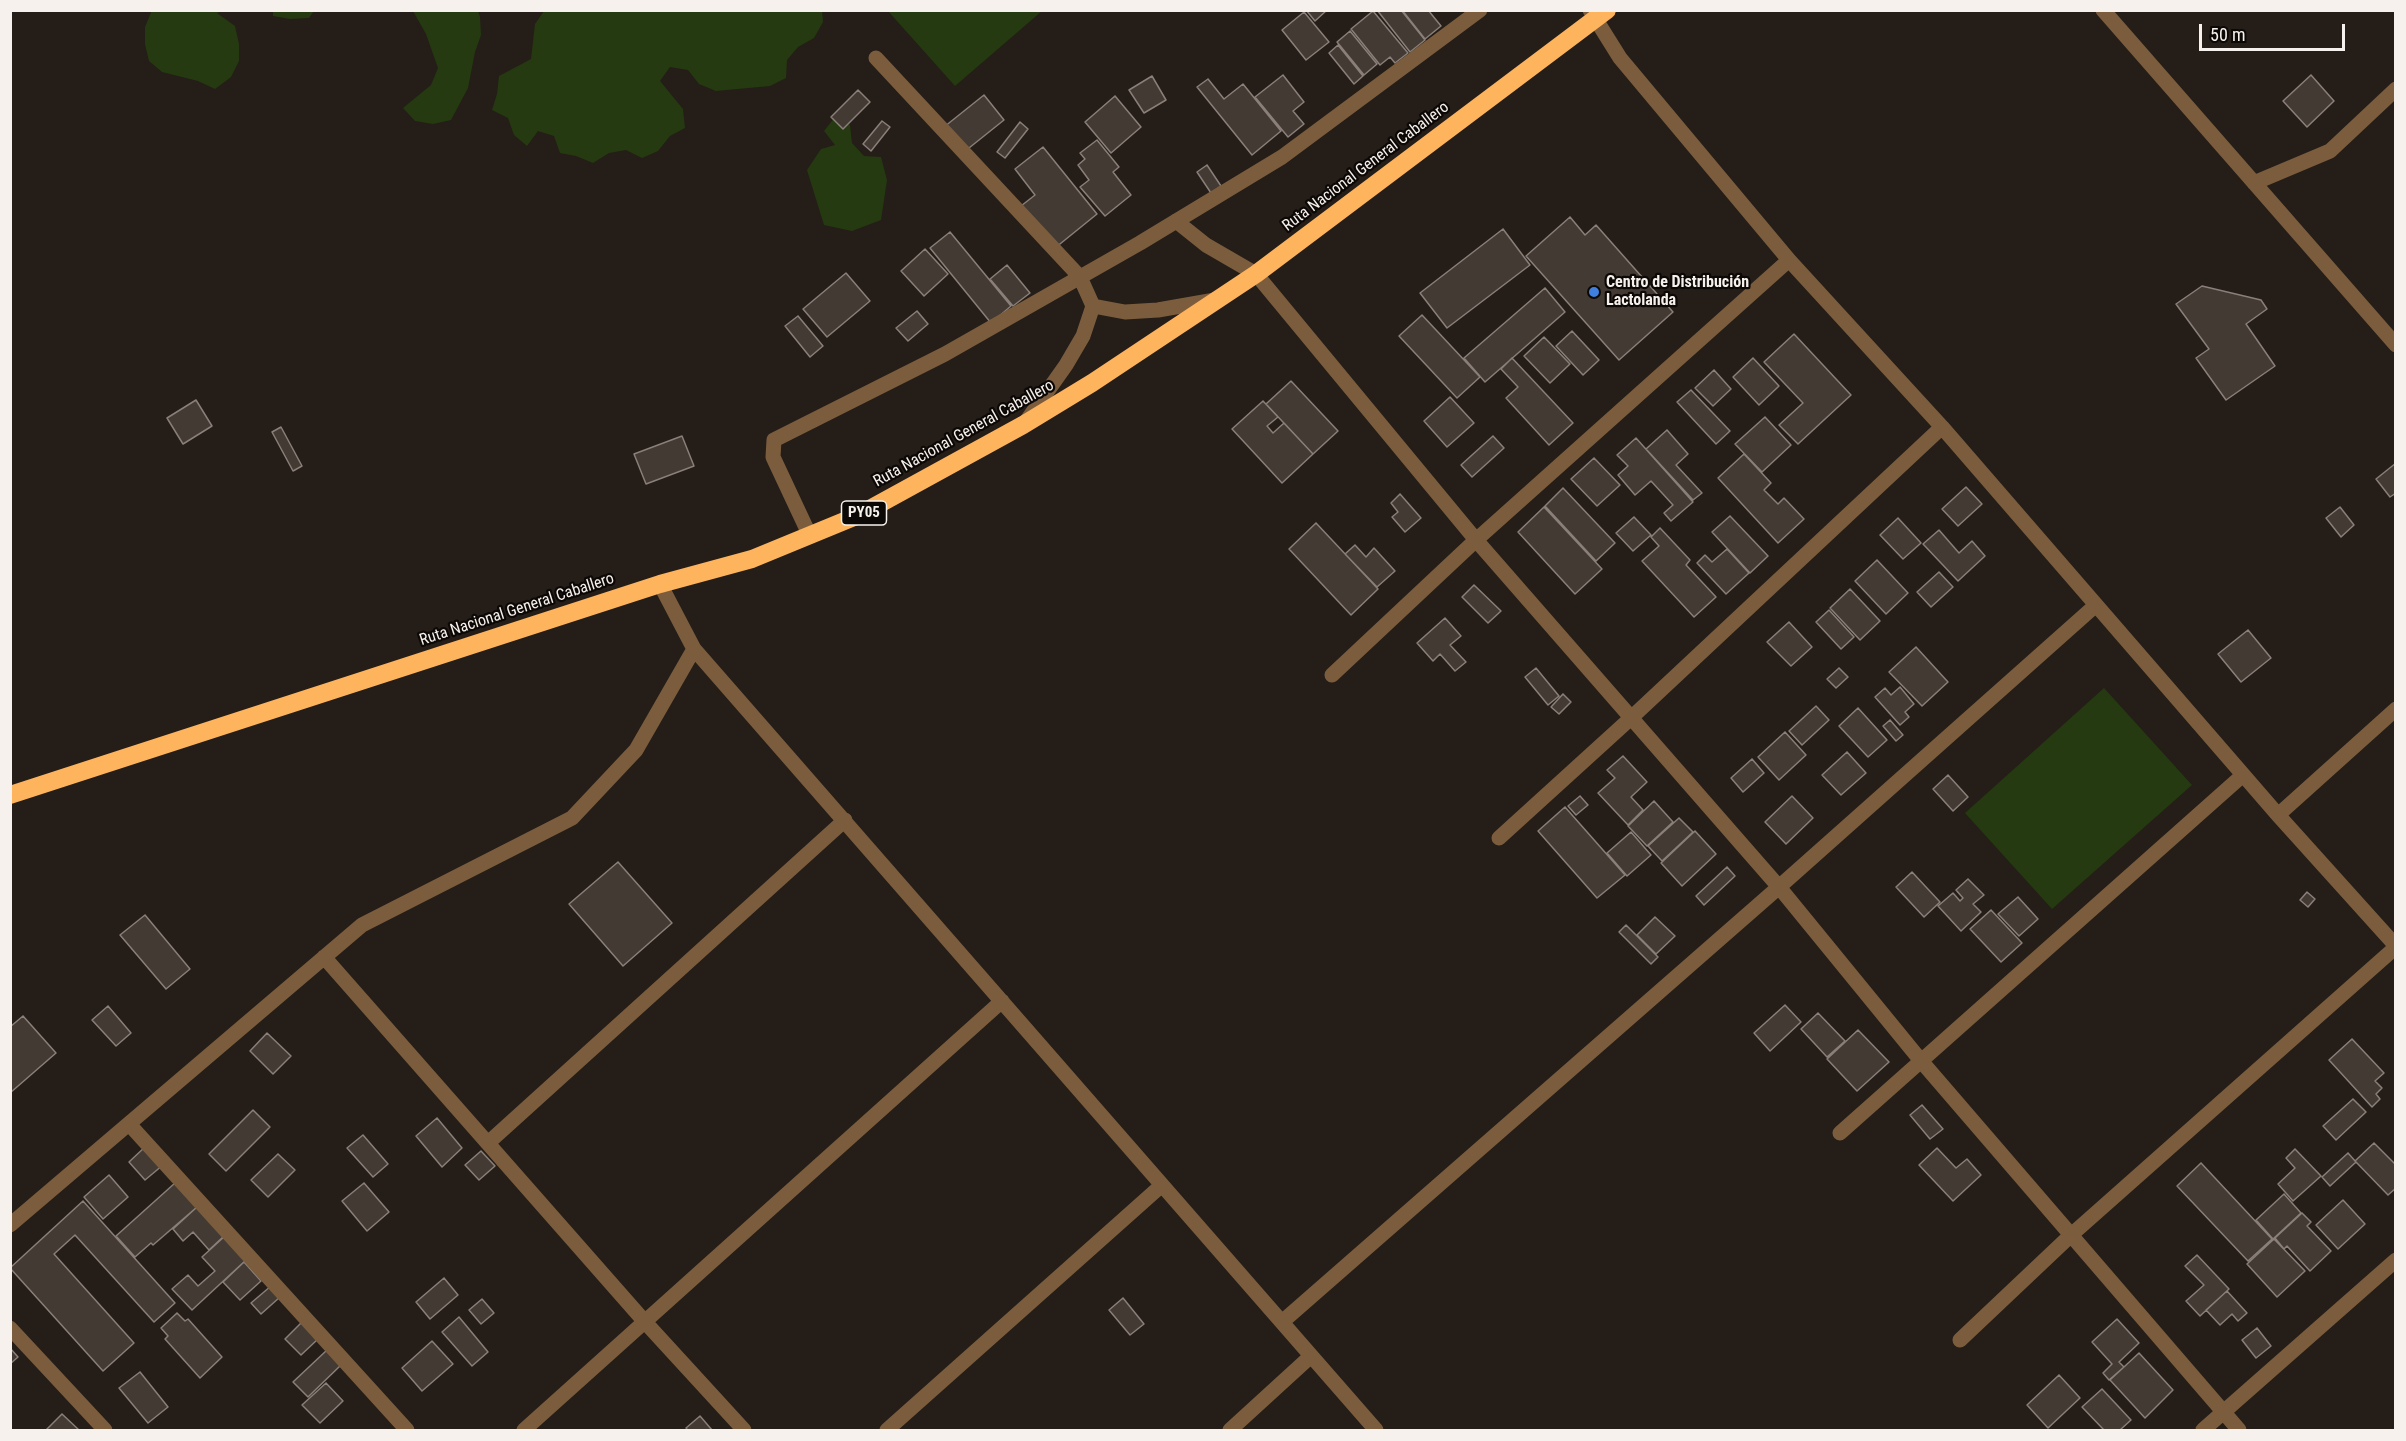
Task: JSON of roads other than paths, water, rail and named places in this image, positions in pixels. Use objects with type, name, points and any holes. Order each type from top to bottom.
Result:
[{"type":"highway","name":"Ruta Nacional General Caballero","points":[[10,795],[660,584],[752,559],[859,515],[1023,425],[1092,384],[1218,300],[1256,274],[1598,13]]},
{"type":"street","points":[[810,536],[773,457],[774,440],[945,354],[1282,157],[1480,10]]},
{"type":"street","points":[[2109,12],[2254,183],[2396,345]]},
{"type":"street","points":[[1598,13],[1620,58],[1789,260],[1941,426],[2243,775],[2396,947],[2070,1236],[1960,1340]]},
{"type":"street","points":[[876,58],[1080,277],[1093,306],[1083,336],[1066,365],[1023,425]]},
{"type":"street","points":[[2254,183],[2330,151],[2396,89]]},
{"type":"street","points":[[1176,221],[1206,245],[1256,274],[1476,540],[1779,887],[1922,1062],[2239,1431]]},
{"type":"street","points":[[1332,675],[1476,540],[1789,260]]},
{"type":"street","points":[[1093,306],[1125,312],[1158,310],[1218,300]]},
{"type":"street","points":[[1499,838],[1631,718],[1941,426]]},
{"type":"street","points":[[660,584],[694,649],[1376,1431]]},
{"type":"street","points":[[1282,1322],[1779,887],[2096,605]]},
{"type":"street","points":[[10,1225],[362,925],[572,818],[636,750],[694,649]]},
{"type":"street","points":[[2278,815],[2396,709]]},
{"type":"street","points":[[1840,1133],[2243,775]]},
{"type":"street","points":[[488,1143],[845,820]]},
{"type":"street","points":[[324,957],[645,1322],[744,1431]]},
{"type":"street","points":[[524,1431],[1002,1001]]},
{"type":"street","points":[[129,1124],[407,1431]]},
{"type":"street","points":[[887,1431],[1162,1185]]},
{"type":"street","points":[[2203,1431],[2396,1260]]},
{"type":"street","points":[[10,1328],[105,1431]]},
{"type":"street","points":[[1230,1431],[1311,1356]]},
{"type":"place","name":"Centro de Distribución Lactolanda","points":[[1594,292]]}]
